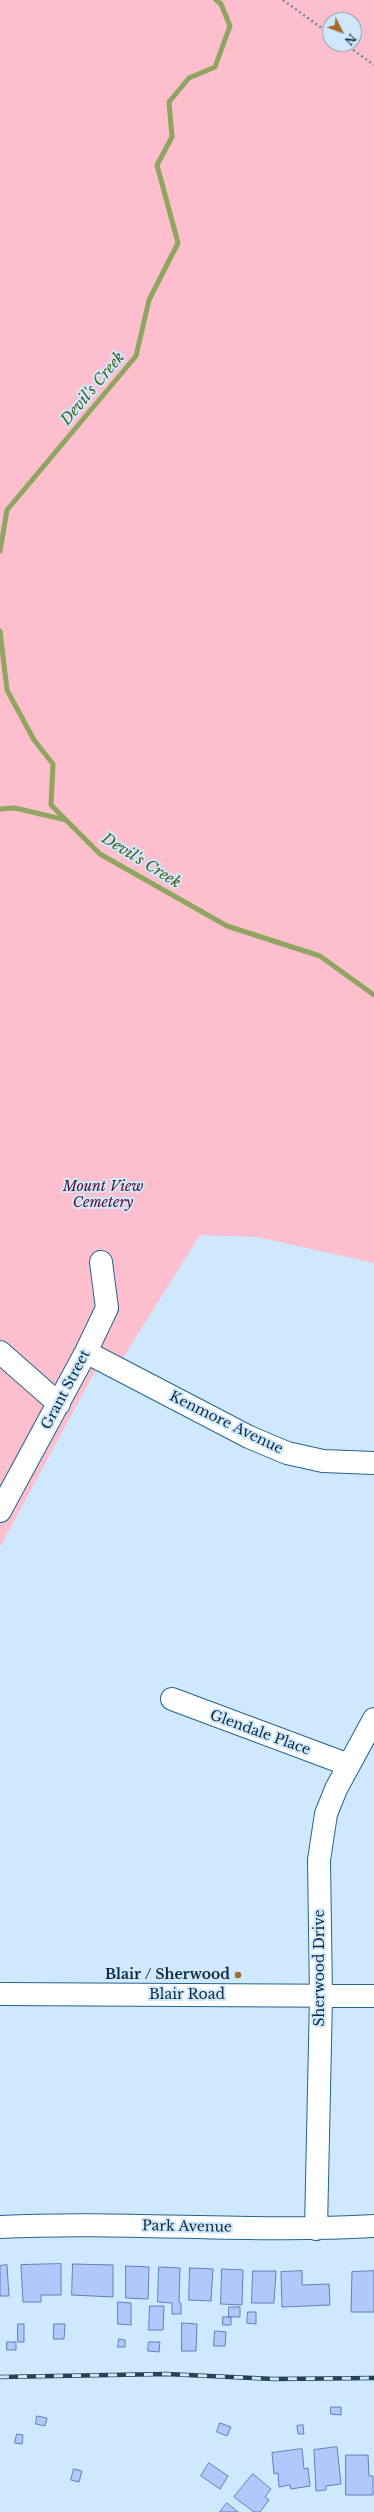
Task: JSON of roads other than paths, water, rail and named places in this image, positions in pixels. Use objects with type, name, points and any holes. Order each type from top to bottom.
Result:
[{"type":"street","name":"Grant Street","points":[[0,1511],[59,1404],[107,1308],[101,1262]]},
{"type":"street","points":[[0,1352],[59,1404]]},
{"type":"street","name":"Kenmore Avenue","points":[[86,1352],[249,1438],[287,1453],[323,1461],[374,1463]]},
{"type":"street","name":"Glendale Place","points":[[172,1699],[349,1765]]},
{"type":"street","name":"Sherwood Drive","points":[[316,2229],[321,1996],[319,1860],[326,1814],[349,1765],[374,1719]]},
{"type":"street","name":"Blair Road","points":[[0,1994],[374,1996]]},
{"type":"street","name":"Park Avenue","points":[[0,2227],[52,2224],[316,2229],[374,2226]]},
{"type":"waterway","name":"Devil's Creek","points":[[0,551],[7,510],[136,356],[149,300],[178,243],[157,165],[172,137],[169,102],[189,78],[215,67],[230,26],[221,4],[216,0]]},
{"type":"waterway","name":"Devil's Creek","points":[[0,631],[7,690],[34,740],[53,764],[51,805],[100,854],[227,926],[320,956],[374,995]]},
{"type":"waterway","points":[[0,809],[15,808],[66,820]]},
{"type":"railway","points":[[0,2377],[166,2374],[274,2379],[374,2378]]},
{"type":"place","name":"Blair / Sherwood","points":[[238,1975]]},
{"type":"park label","name":"Mount View Cemetery","points":[[103,1196]]}]
